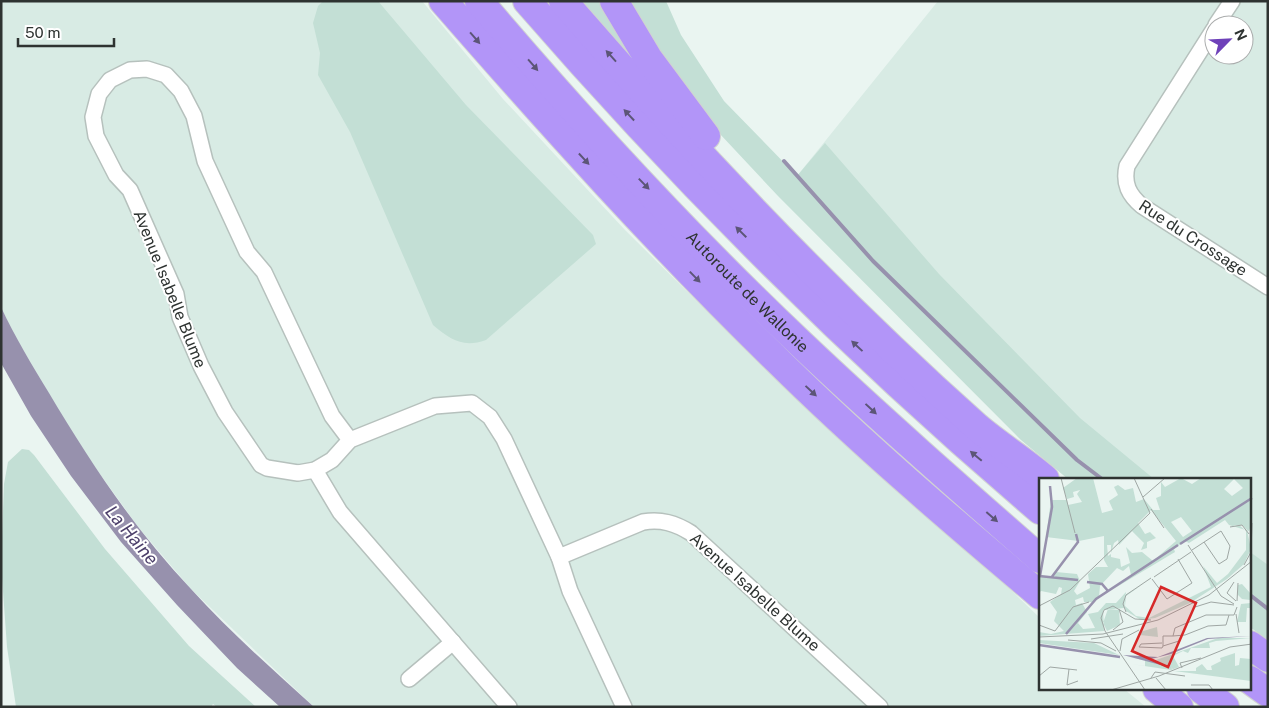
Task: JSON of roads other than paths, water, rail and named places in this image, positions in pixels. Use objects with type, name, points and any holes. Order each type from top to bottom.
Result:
[{"type":"highway","points":[[443,1],[546,119],[659,240],[778,362],[912,484],[1039,594]]},
{"type":"highway","name":"Autoroute de Wallonie","points":[[479,1],[556,91],[799,342],[932,465],[1039,558]]},
{"type":"highway","points":[[527,1],[585,68],[696,187],[815,306],[955,438],[1039,509]]},
{"type":"highway","points":[[563,1],[720,176],[845,303],[978,428],[1044,478]]},
{"type":"highway","points":[[614,1],[648,58],[703,132],[770,208],[1019,458]]},
{"type":"highway","points":[[1252,646],[1268,658]]},
{"type":"highway","points":[[1252,681],[1268,693]]},
{"type":"highway","points":[[1202,690],[1225,707]]},
{"type":"street","points":[[1223,15],[1232,1]]},
{"type":"street","name":"Rue du Crossage","points":[[1204,45],[1127,166],[1125,175],[1127,187],[1131,197],[1142,206],[1268,288]]},
{"type":"street","name":"Avenue Isabelle Blume","points":[[315,470],[298,473],[267,468],[261,465],[254,458],[221,406],[188,337],[180,317],[176,294],[130,190],[116,176],[96,136],[93,117],[98,94],[110,80],[130,70],[147,69],[166,75],[181,91],[194,116],[205,161],[247,252],[264,272],[332,416],[350,440]]},
{"type":"street","points":[[509,707],[340,512],[315,470],[332,460],[350,440],[435,406],[472,402],[490,417],[504,440],[559,557],[570,591],[624,707]]},
{"type":"street","name":"Avenue Isabelle Blume","points":[[559,557],[643,522],[658,521],[675,524],[691,533],[880,707]]},
{"type":"street","points":[[409,679],[453,642]]},
{"type":"water","name":"La Haine","points":[[1,307],[30,361],[81,444],[132,519],[205,605],[314,707],[280,707],[237,668],[121,542],[71,476],[31,416],[1,363]]},
{"type":"waterway","points":[[784,161],[873,261],[1077,460],[1101,478]]},
{"type":"waterway","points":[[1252,597],[1268,609]]}]
